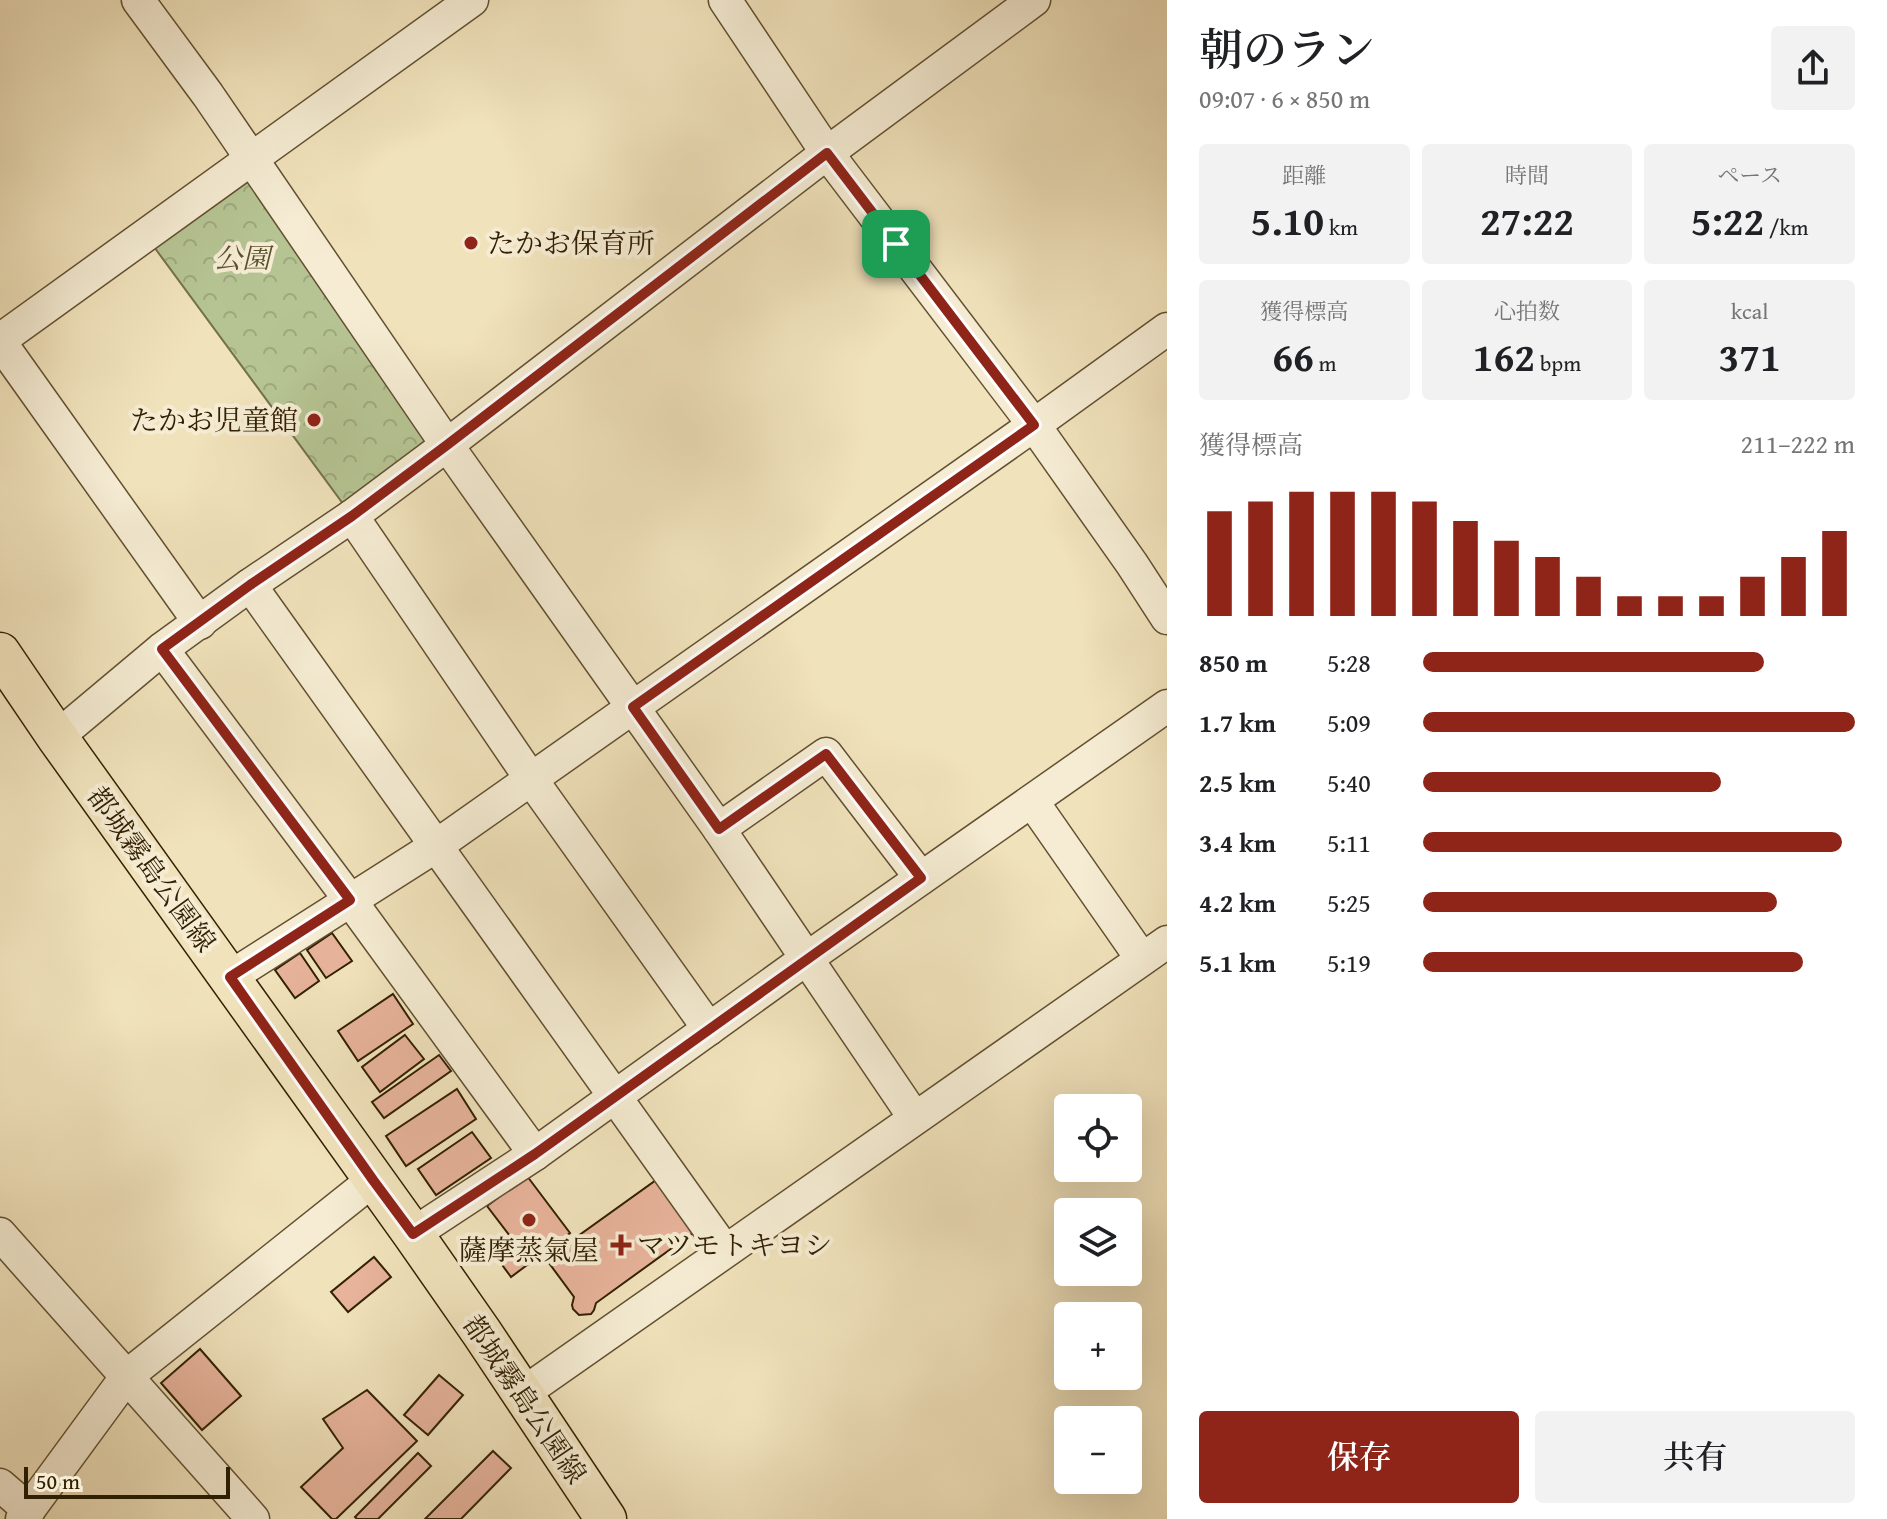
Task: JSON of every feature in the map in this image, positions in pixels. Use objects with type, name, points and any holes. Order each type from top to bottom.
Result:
[{"type":"main road","name":"都城霧島公園線","points":[[0,653],[413,1234],[606,1519]]},
{"type":"street","points":[[138,0],[208,95],[447,445],[719,829],[914,1117]]},
{"type":"street","points":[[200,623],[0,341],[472,0]]},
{"type":"street","points":[[725,0],[827,153],[1034,425],[1167,618]]},
{"type":"street","points":[[57,737],[162,649],[352,516],[827,153],[1034,0]]},
{"type":"street","points":[[230,977],[436,846],[1167,329]]},
{"type":"street","points":[[352,516],[531,779],[709,1029]]},
{"type":"street","points":[[250,585],[725,1251]]},
{"type":"street","points":[[162,649],[535,1154]]},
{"type":"street","points":[[413,1234],[535,1154],[1167,706]]},
{"type":"street","points":[[719,829],[826,754],[921,878]]},
{"type":"street","points":[[522,1394],[1155,950],[1032,801]]},
{"type":"street","points":[[0,1485],[26,1514],[127,1376],[373,1180]]},
{"type":"street","points":[[0,1234],[253,1519]]},
{"type":"green space","name":"公園","points":[[252,159],[447,445],[352,516],[146,236]]},
{"type":"building","points":[[332,933],[352,961],[326,978],[307,950]]},
{"type":"building","points":[[300,953],[319,981],[295,998],[275,970]]},
{"type":"building","points":[[393,994],[413,1024],[358,1061],[338,1031]]},
{"type":"building","points":[[405,1035],[424,1059],[380,1092],[362,1067]]},
{"type":"building","points":[[439,1055],[451,1071],[384,1118],[372,1102]]},
{"type":"building","points":[[457,1089],[476,1119],[406,1166],[386,1136]]},
{"type":"building","points":[[472,1132],[491,1158],[436,1195],[418,1169]]},
{"type":"building","name":"薩摩蒸氣屋","points":[[527,1176],[570,1233],[511,1277],[497,1258],[516,1244],[487,1206]]},
{"type":"building","name":"マツモトキヨシ","points":[[659,1178],[697,1230],[596,1303],[591,1314],[579,1315],[573,1309],[574,1297],[546,1259]]},
{"type":"building","points":[[374,1257],[391,1277],[348,1312],[331,1292]]},
{"type":"building","points":[[200,1349],[241,1396],[202,1430],[161,1383]]},
{"type":"building","points":[[439,1375],[463,1395],[428,1435],[404,1415]]},
{"type":"building","points":[[367,1390],[417,1441],[336,1519],[332,1519],[301,1487],[343,1448],[323,1419]]},
{"type":"building","points":[[493,1451],[511,1468],[461,1519],[425,1519]]},
{"type":"building","points":[[418,1453],[431,1466],[378,1519],[357,1519],[355,1517]]},
{"type":"place","name":"たかお保育所","points":[[471,243]]},
{"type":"place","name":"たかお児童館","points":[[314,420]]},
{"type":"place","name":"薩摩蒸氣屋","points":[[529,1220]]},
{"type":"place","name":"マツモトキヨシ","points":[[621,1245]]},
{"type":"route","points":[[827,153],[896,244],[1034,425],[633,707],[719,829],[826,754],[921,878],[535,1154],[413,1234],[230,977],[350,900],[162,649],[352,516],[827,153]]}]
